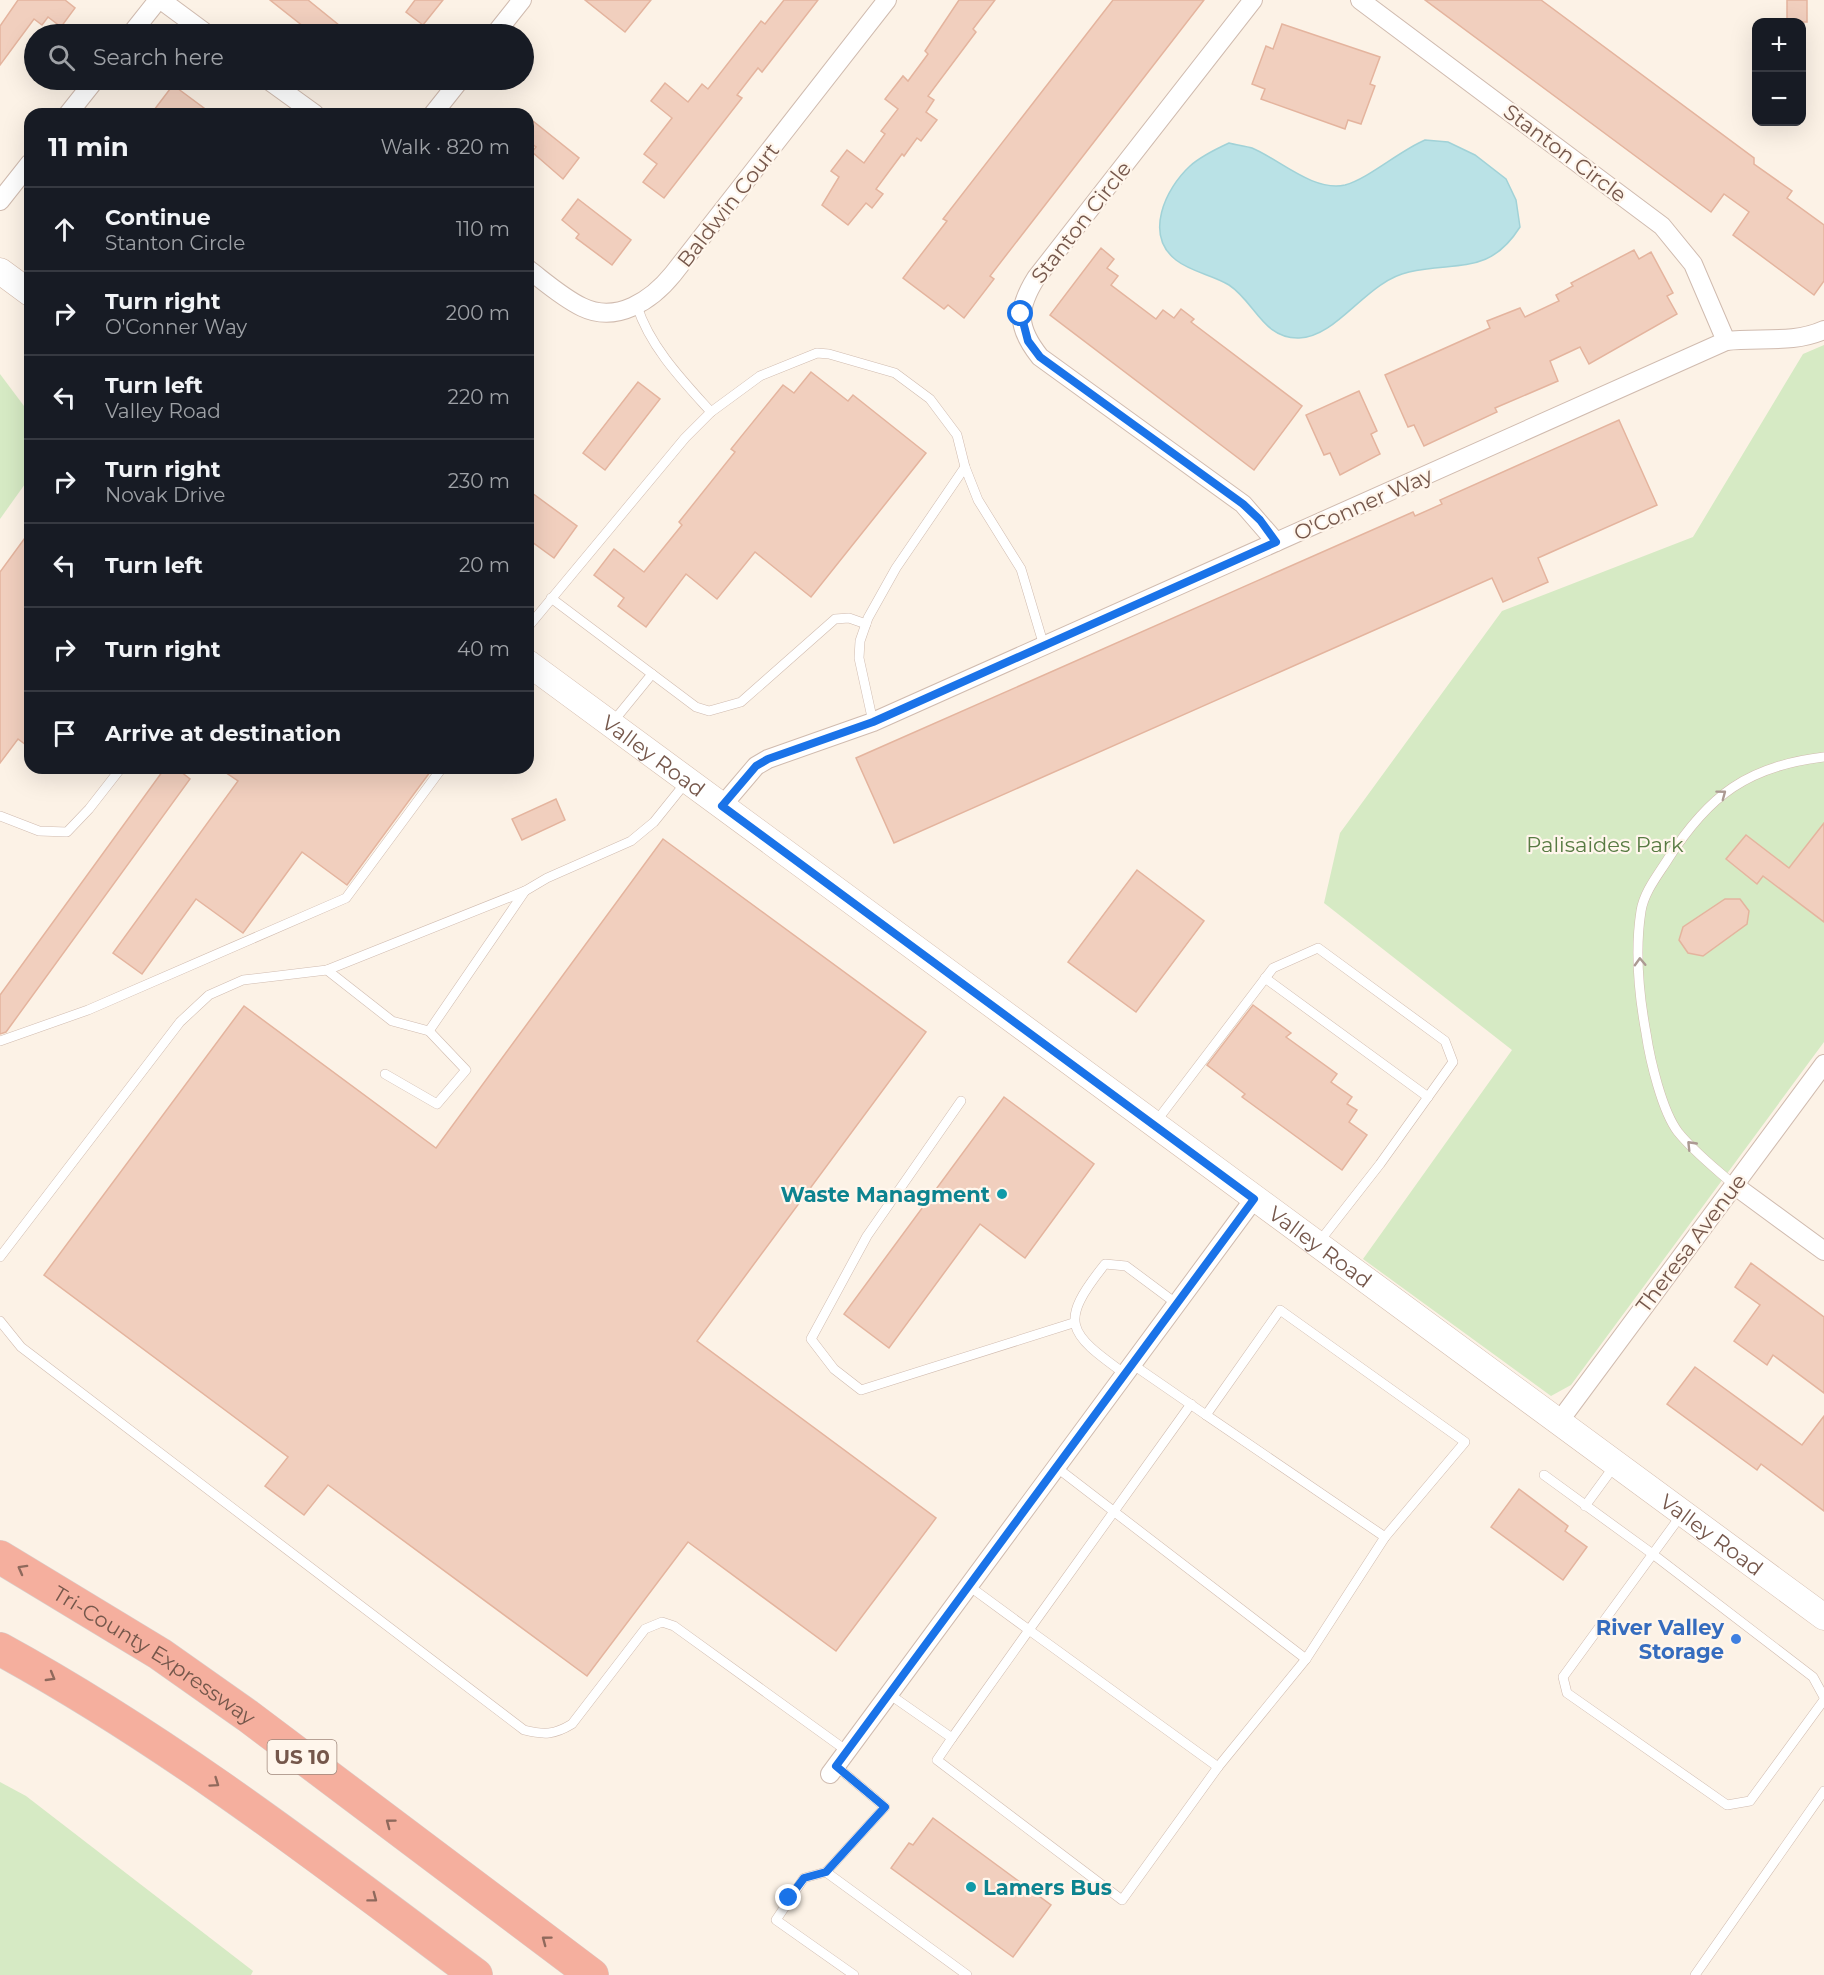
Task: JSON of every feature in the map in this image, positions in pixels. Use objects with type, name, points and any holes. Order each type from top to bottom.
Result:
[{"type":"highway","name":"Tri-County Expressway","points":[[0,1557],[160,1654],[257,1723],[592,1975]]},
{"type":"highway","points":[[0,1649],[159,1743],[265,1817],[476,1975]]},
{"type":"main road","points":[[0,271],[24,289]]},
{"type":"main road","name":"Valley Road","points":[[534,667],[1824,1617]]},
{"type":"street","points":[[139,24],[159,0],[193,24]]},
{"type":"street","points":[[503,24],[522,0]]},
{"type":"street","name":"Baldwin Court","points":[[534,273],[584,308],[612,312],[647,301],[673,274],[887,0]]},
{"type":"street","name":"Stanton Circle","points":[[1253,0],[1036,278],[1023,299],[1021,314],[1028,341],[1040,357],[1243,504],[1260,520],[1276,542]]},
{"type":"street","name":"Stanton Circle","points":[[1360,0],[1662,226],[1693,264],[1726,341]]},
{"type":"street","points":[[73,108],[87,90]]},
{"type":"street","points":[[282,90],[307,108]]},
{"type":"street","points":[[438,108],[452,90]]},
{"type":"street","points":[[0,201],[24,171]]},
{"type":"street","name":"O'Conner Way","points":[[722,806],[746,776],[762,763],[873,722],[1726,341],[1785,340],[1824,330]]},
{"type":"street","name":"Theresa Avenue","points":[[1558,1423],[1824,1064]]},
{"type":"street","points":[[1734,1185],[1824,1251]]},
{"type":"street","points":[[833,1770],[1254,1199]]},
{"type":"lane","points":[[636,306],[643,325],[676,374],[711,412]]},
{"type":"lane","points":[[534,619],[686,438],[711,412],[760,376],[817,353],[829,354],[895,373],[930,399],[957,435],[965,467],[978,500],[1021,569],[1044,646]]},
{"type":"lane","points":[[873,722],[859,658],[860,641],[866,624],[896,568],[965,467]]},
{"type":"lane","points":[[551,598],[696,707],[709,711],[741,702],[835,620],[849,618],[866,624]]},
{"type":"lane","points":[[612,725],[652,674]]},
{"type":"lane","points":[[1734,1185],[1677,1130],[1652,1071],[1643,1017],[1640,962],[1641,910],[1649,888],[1679,841],[1717,797],[1748,776],[1797,760],[1824,757]]},
{"type":"lane","points":[[0,816],[39,831],[67,832],[89,809],[116,774]]},
{"type":"lane","points":[[0,1041],[88,1010],[346,898],[438,774]]},
{"type":"lane","points":[[0,1257],[180,1022],[209,995],[243,980],[327,970],[525,891],[631,841],[654,822],[687,781]]},
{"type":"lane","points":[[429,1031],[525,891]]},
{"type":"lane","points":[[1154,1125],[1273,968],[1318,948],[1445,1041],[1453,1062],[1317,1245]]},
{"type":"lane","points":[[327,970],[392,1021],[429,1031],[466,1070],[437,1104],[385,1074]]},
{"type":"lane","points":[[1266,978],[1428,1097]]},
{"type":"lane","points":[[962,1101],[867,1236],[811,1339],[834,1369],[861,1390],[1073,1323]]},
{"type":"lane","points":[[1177,1304],[1126,1266],[1105,1264],[1076,1305],[1073,1323],[1080,1337],[1094,1351],[1191,1404],[1385,1537]]},
{"type":"lane","points":[[1191,1404],[937,1760],[1122,1900],[1218,1767],[1306,1659],[1385,1537],[1465,1442],[1280,1310],[1206,1415]]},
{"type":"lane","points":[[0,1321],[21,1347],[524,1730],[541,1735],[556,1734],[572,1724],[645,1629],[662,1622],[674,1626],[847,1751]]},
{"type":"lane","points":[[1585,1506],[1616,1465]]},
{"type":"lane","points":[[1056,1467],[1115,1510],[1306,1659]]},
{"type":"lane","points":[[1544,1475],[1654,1555],[1813,1677],[1824,1699],[1749,1801],[1727,1805],[1567,1693],[1563,1677],[1654,1555],[1682,1514]]},
{"type":"lane","points":[[969,1586],[1218,1767]]},
{"type":"lane","points":[[889,1694],[952,1738]]},
{"type":"lane","points":[[833,1770],[885,1807],[826,1872],[804,1878],[776,1920],[854,1975]]},
{"type":"lane","points":[[1695,1975],[1824,1791]]},
{"type":"lane","points":[[826,1872],[967,1975]]},
{"type":"green space","name":"Palisaides Park","points":[[1824,345],[1824,1042],[1571,1385],[1551,1396],[1363,1259],[1512,1050],[1324,903],[1340,833],[1502,611],[1693,537],[1803,354]]},
{"type":"green space","points":[[0,374],[24,406],[24,485],[0,519]]},
{"type":"green space","points":[[0,1782],[26,1796],[253,1971],[251,1975],[0,1975]]},
{"type":"water","points":[[1425,140],[1448,142],[1475,155],[1506,179],[1516,200],[1520,227],[1508,243],[1484,260],[1471,264],[1409,272],[1394,277],[1379,286],[1327,329],[1313,335],[1299,338],[1277,333],[1229,285],[1188,268],[1176,260],[1166,250],[1161,238],[1162,212],[1173,187],[1194,162],[1229,143],[1252,148],[1309,179],[1333,186],[1354,182]]},
{"type":"building","points":[[18,0],[65,0],[75,8],[63,24],[57,24],[48,17],[43,24],[34,19],[30,24],[24,24],[24,33],[0,65],[0,26]]},
{"type":"building","points":[[270,0],[308,0],[338,24],[300,24]]},
{"type":"building","points":[[415,0],[443,0],[424,24],[406,12]]},
{"type":"building","points":[[585,0],[651,0],[625,32]]},
{"type":"building","points":[[784,0],[818,0],[762,72],[758,68],[737,95],[742,98],[664,198],[643,182],[657,164],[644,154],[672,118],[651,101],[665,83],[688,102],[702,84],[708,89],[761,21],[765,24]]},
{"type":"building","points":[[959,0],[995,0],[973,29],[976,32],[928,96],[934,100],[926,112],[937,120],[921,141],[917,138],[904,156],[902,154],[876,189],[883,194],[872,208],[866,203],[848,225],[822,205],[839,177],[831,171],[847,150],[864,163],[885,134],[881,131],[898,109],[885,99],[903,76],[908,81],[928,54],[925,51]]},
{"type":"building","points":[[1113,0],[1204,0],[990,276],[994,279],[964,318],[948,305],[944,309],[903,278],[947,221],[943,219]]},
{"type":"building","points":[[1425,0],[1541,0],[1754,158],[1754,164],[1792,191],[1787,198],[1824,225],[1824,281],[1814,295],[1733,235],[1749,212],[1724,194],[1711,212]]},
{"type":"building","points":[[1787,0],[1807,0],[1807,22],[1806,18],[1787,18]]},
{"type":"building","points":[[1282,24],[1380,57],[1370,84],[1375,86],[1361,124],[1348,120],[1345,129],[1261,99],[1265,89],[1252,84],[1266,46],[1273,49]]},
{"type":"building","points":[[169,90],[180,90],[204,108],[156,108]]},
{"type":"building","points":[[534,122],[579,158],[563,179],[534,154],[536,147],[534,146]]},
{"type":"building","points":[[578,199],[631,240],[612,265],[576,238],[579,234],[562,220]]},
{"type":"building","points":[[1101,248],[1114,259],[1107,268],[1118,276],[1111,285],[1156,319],[1163,310],[1174,318],[1181,309],[1194,319],[1191,322],[1302,406],[1254,470],[1050,315]]},
{"type":"building","points":[[1634,250],[1639,259],[1651,252],[1673,293],[1667,296],[1677,314],[1589,364],[1580,347],[1550,361],[1558,381],[1495,408],[1497,412],[1424,446],[1414,425],[1408,427],[1385,375],[1490,328],[1487,321],[1520,308],[1525,317],[1559,301],[1556,295],[1573,286],[1571,283]]},
{"type":"building","points":[[811,372],[848,401],[853,395],[926,453],[811,597],[755,552],[717,599],[686,574],[646,627],[618,606],[624,598],[594,575],[614,549],[644,572],[682,525],[679,522],[735,452],[731,449],[783,385],[794,393]]},
{"type":"building","points":[[638,382],[660,399],[605,470],[583,453]]},
{"type":"building","points":[[1359,391],[1377,431],[1371,434],[1380,454],[1340,475],[1330,453],[1324,455],[1306,415]]},
{"type":"building","points":[[1619,420],[1657,505],[1538,558],[1548,582],[1503,602],[1492,578],[894,843],[856,758],[1413,512],[1415,516],[1442,504],[1440,500]]},
{"type":"building","points":[[534,494],[577,526],[554,558],[534,543]]},
{"type":"building","points":[[24,539],[24,744],[18,739],[0,763],[0,572]]},
{"type":"building","points":[[161,774],[184,774],[190,779],[6,1032],[0,1034],[0,995]]},
{"type":"building","points":[[228,774],[429,774],[347,885],[302,852],[243,933],[196,899],[142,974],[113,953],[238,781]]},
{"type":"building","points":[[556,799],[565,820],[522,840],[512,819]]},
{"type":"building","points":[[1824,823],[1824,922],[1763,876],[1757,884],[1726,859],[1746,835],[1789,868]]},
{"type":"building","points":[[663,839],[926,1032],[697,1341],[936,1518],[836,1651],[688,1542],[587,1676],[328,1485],[304,1515],[265,1486],[288,1457],[44,1275],[244,1006],[436,1148]]},
{"type":"building","points":[[1137,870],[1204,921],[1136,1012],[1068,962]]},
{"type":"building","points":[[1725,899],[1740,899],[1749,911],[1747,924],[1703,956],[1688,953],[1679,940],[1683,927]]},
{"type":"building","points":[[1253,1005],[1291,1033],[1286,1037],[1337,1074],[1331,1082],[1352,1097],[1347,1104],[1357,1110],[1349,1122],[1367,1135],[1342,1170],[1242,1097],[1245,1094],[1207,1065]]},
{"type":"building","name":"Waste Managment","points":[[1004,1097],[1094,1164],[1025,1258],[980,1224],[889,1348],[844,1314]]},
{"type":"building","points":[[1751,1263],[1824,1317],[1824,1393],[1773,1355],[1767,1365],[1734,1341],[1760,1305],[1735,1287]]},
{"type":"building","points":[[1695,1367],[1802,1445],[1824,1416],[1824,1511],[1761,1464],[1757,1470],[1667,1404]]},
{"type":"building","points":[[1519,1489],[1568,1526],[1565,1531],[1587,1547],[1563,1580],[1491,1527]]},
{"type":"building","name":"Lamers Bus","points":[[933,1818],[1051,1905],[1013,1957],[891,1868],[909,1843],[913,1845]]},
{"type":"place","name":"Waste Managment","points":[[1002,1194]]},
{"type":"place","name":"River Valley Storage","points":[[1736,1639]]},
{"type":"place","name":"Lamers Bus","points":[[971,1887]]},
{"type":"route","points":[[789,1898],[804,1878],[826,1872],[885,1807],[836,1766],[1254,1199],[722,806],[746,776],[768,759],[873,722],[1276,542],[1260,520],[1243,504],[1040,357],[1028,341],[1022,326],[1021,314]]}]
